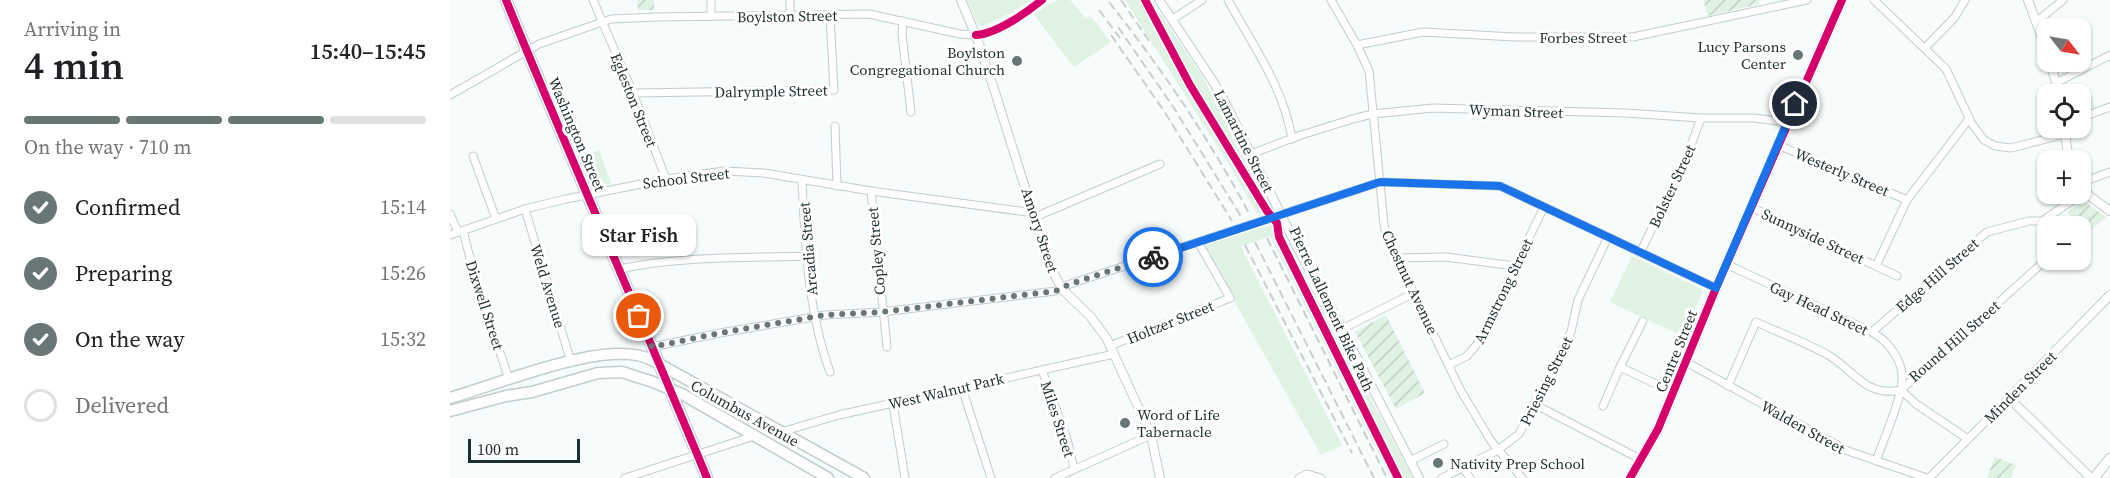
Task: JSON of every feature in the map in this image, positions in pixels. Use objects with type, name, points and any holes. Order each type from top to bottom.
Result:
[{"type":"main road","name":"Washington Street","points":[[506,0],[707,478]]},
{"type":"main road","name":"Centre Street","points":[[1630,478],[1655,435],[1726,264],[1842,0]]},
{"type":"main road","name":"Columbus Avenue","points":[[450,398],[571,362],[632,353],[647,357],[864,478]]},
{"type":"main road","name":"Columbus Avenue","points":[[450,411],[603,372],[632,375],[670,389],[823,477]]},
{"type":"main road","points":[[2092,478],[2110,458]]},
{"type":"street","name":"Egleston Street","points":[[593,0],[633,93],[666,179]]},
{"type":"street","points":[[711,0],[711,16]]},
{"type":"street","points":[[790,0],[790,15]]},
{"type":"street","name":"Amory Street","points":[[961,0],[976,35],[1035,215],[1047,259],[1062,289],[1090,316],[1112,350],[1150,435],[1160,478]]},
{"type":"street","name":"Boylston Street","points":[[450,95],[554,38],[611,19],[869,14],[960,34],[976,35],[986,34],[1015,19],[1042,0]]},
{"type":"street","name":"Lamartine Street","points":[[1160,0],[1214,83],[1419,478]]},
{"type":"street","points":[[1173,19],[1202,0]]},
{"type":"street","points":[[1228,0],[1273,80],[1284,104],[1292,139]]},
{"type":"street","points":[[1333,3],[1343,0]]},
{"type":"street","name":"Forbes Street","points":[[1357,45],[1423,32],[1515,37],[1599,39],[1633,37],[1807,0]]},
{"type":"street","points":[[1874,0],[1948,73],[1969,119],[1976,132],[1984,140],[2003,148],[2019,147],[2044,138]]},
{"type":"street","points":[[1925,48],[1955,16],[1965,0]]},
{"type":"street","points":[[2028,0],[2036,22],[2063,0]]},
{"type":"street","name":"Chestnut Avenue","points":[[1333,3],[1369,71],[1385,232],[1461,391],[1491,441],[1522,478]]},
{"type":"street","name":"Dalrymple Street","points":[[633,93],[834,90],[830,15]]},
{"type":"street","points":[[903,21],[902,34],[910,112]]},
{"type":"street","points":[[2053,72],[2056,83],[2110,56]]},
{"type":"street","points":[[2091,114],[2110,107]]},
{"type":"street","name":"Wyman Street","points":[[1251,154],[1373,114],[1433,108],[1754,118],[1787,123]]},
{"type":"street","name":"Bolster Street","points":[[1640,253],[1687,156],[1701,118]]},
{"type":"street","name":"Sunnyside Street","points":[[1876,266],[1907,200],[1969,119]]},
{"type":"street","points":[[835,126],[837,186]]},
{"type":"street","name":"Westerly Street","points":[[1778,145],[1907,200]]},
{"type":"street","points":[[473,156],[496,219]]},
{"type":"street","points":[[1035,215],[1160,164]]},
{"type":"street","name":"School Street","points":[[450,235],[525,209],[666,179],[699,173],[733,171],[764,173],[1035,215]]},
{"type":"street","points":[[2091,182],[2110,172]]},
{"type":"street","name":"Arcadia Street","points":[[802,180],[816,317],[820,344],[830,372]]},
{"type":"street","points":[[652,347],[816,317],[882,312],[1062,289],[1070,284],[1380,182],[1500,186],[1716,288]]},
{"type":"street","name":"Copley Street","points":[[871,191],[886,347]]},
{"type":"street","points":[[2091,195],[2110,211]]},
{"type":"street","points":[[2047,216],[2061,204]]},
{"type":"street","name":"Armstrong Street","points":[[1449,364],[1467,356],[1474,350],[1544,207]]},
{"type":"street","name":"Sunnyside Street","points":[[1751,207],[1897,276]]},
{"type":"street","name":"Weld Avenue","points":[[525,209],[571,362]]},
{"type":"street","name":"Dixwell Street","points":[[450,214],[460,231],[509,379]]},
{"type":"street","name":"Edge Hill Street","points":[[1872,332],[1986,233],[2037,220]]},
{"type":"street","name":"Priesing Street","points":[[1442,478],[1498,450],[1519,434],[1571,332],[1578,300],[1608,237]]},
{"type":"street","name":"Holtzer Street","points":[[1112,350],[1230,298],[1198,242]]},
{"type":"street","points":[[619,269],[644,264],[730,258],[808,256]]},
{"type":"street","points":[[1396,258],[1446,257],[1515,266]]},
{"type":"street","name":"Gay Head Street","points":[[1726,264],[1872,332],[1886,344],[1898,360],[1902,376],[1901,390]]},
{"type":"street","name":"Round Hill Street","points":[[1728,386],[1756,322],[1830,357],[1864,384],[1884,391],[1901,390],[2037,268]]},
{"type":"street","points":[[1342,329],[1414,293]]},
{"type":"street","name":"Minden Street","points":[[1928,478],[2110,295]]},
{"type":"street","points":[[1603,406],[1642,321]]},
{"type":"street","name":"West Walnut Park","points":[[779,432],[839,415],[1042,370],[1112,350]]},
{"type":"street","name":"Walden Street","points":[[1686,362],[1845,450],[1928,478]]},
{"type":"street","points":[[1620,367],[1673,393]]},
{"type":"street","name":"Miles Street","points":[[1042,370],[1067,439],[1074,469]]},
{"type":"street","points":[[962,387],[991,478]]},
{"type":"street","points":[[1876,461],[1901,390],[1916,404],[1968,439]]},
{"type":"street","points":[[2009,398],[2092,478]]},
{"type":"street","points":[[892,404],[906,478]]},
{"type":"street","points":[[1534,404],[1642,460]]},
{"type":"street","points":[[1055,478],[1150,435]]},
{"type":"street","points":[[625,478],[754,436]]},
{"type":"street","points":[[1410,461],[1444,444]]},
{"type":"street","points":[[1463,468],[1470,478]]},
{"type":"street","points":[[1299,478],[1307,474],[1321,478]]},
{"type":"green space","points":[[637,0],[654,0],[654,10],[638,10]]},
{"type":"green space","points":[[967,0],[1031,0],[1011,13],[983,26],[978,25]]},
{"type":"green space","points":[[1059,0],[1070,0],[1086,19],[1090,16],[1111,42],[1074,67],[1034,15],[1047,5]]},
{"type":"green space","points":[[1125,0],[1151,0],[1203,77],[1269,205],[1265,212],[1257,214],[1233,171]]},
{"type":"green space","points":[[1703,0],[1759,0],[1759,4],[1708,16]]},
{"type":"green space","points":[[2091,96],[2095,107],[2091,108]]},
{"type":"green space","points":[[599,150],[611,184],[604,184],[592,177],[583,156]]},
{"type":"green space","points":[[2080,204],[2088,204],[2106,217],[2091,230],[2091,216],[2070,216],[2068,212]]},
{"type":"green space","points":[[1274,224],[1278,225],[1413,478],[1391,478],[1270,236],[1241,247],[1342,445],[1321,455],[1203,246]]},
{"type":"green space","points":[[1632,256],[1703,290],[1684,337],[1610,302]]},
{"type":"green space","points":[[1386,315],[1425,393],[1396,409],[1355,332]]},
{"type":"green space","points":[[1995,457],[2016,465],[2011,478],[1987,478]]},
{"type":"railway","points":[[1121,0],[1152,45]]},
{"type":"railway","points":[[1109,2],[1148,53],[1184,106],[1219,160],[1250,215]]},
{"type":"railway","points":[[1099,10],[1120,38]]},
{"type":"railway","points":[[1118,27],[1172,105],[1242,218]]},
{"type":"railway","points":[[1111,35],[1164,111],[1232,221]]},
{"type":"railway","points":[[1267,238],[1387,478]]},
{"type":"railway","points":[[1255,242],[1374,478]]},
{"type":"railway","points":[[1245,245],[1352,453]]},
{"type":"cycle path","points":[[506,0],[707,478]]},
{"type":"cycle path","points":[[976,35],[1001,27],[1042,0]]},
{"type":"cycle path","name":"Pierre Lallement Bike Path","points":[[1145,0],[1190,85],[1267,211],[1277,223],[1279,237],[1398,478]]},
{"type":"cycle path","points":[[1630,478],[1658,429],[1716,288],[1842,0]]},
{"type":"way so far","points":[[639,316],[652,347],[825,315],[882,312],[1056,291],[1070,284],[1153,257]]},
{"type":"place","name":"Lucy Parsons Center","points":[[1798,55]]},
{"type":"place","name":"Boylston Congregational Church","points":[[1017,61]]},
{"type":"place","name":"Star Fish","points":[[639,316]]},
{"type":"place","name":"Word of Life Tabernacle","points":[[1125,423]]},
{"type":"place","name":"Nativity Prep School","points":[[1438,463]]},
{"type":"route","points":[[1153,257],[1380,182],[1500,186],[1716,288],[1795,104]]}]
